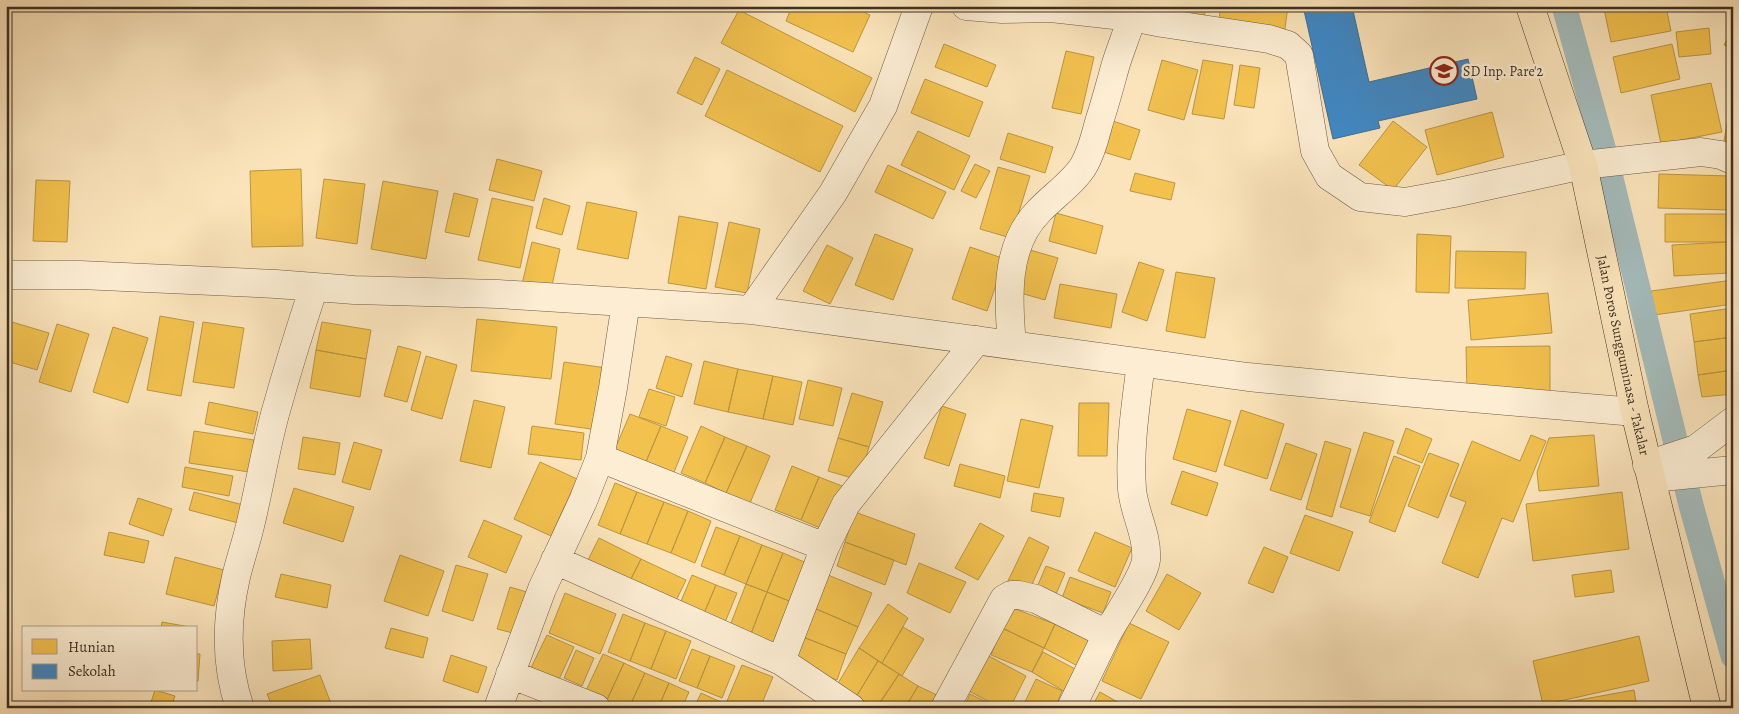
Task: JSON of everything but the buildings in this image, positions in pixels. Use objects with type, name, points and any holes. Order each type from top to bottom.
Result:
[{"type":"highway","name":"Jalan Poros Sungguminasa - Takalar","points":[[1530,6],[1603,163],[1635,412],[1659,470],[1707,708]]},
{"type":"street","points":[[751,310],[833,193],[883,106],[919,6]]},
{"type":"street","points":[[966,6],[1002,9],[1051,8],[1132,17],[1162,24],[1269,39],[1288,45],[1299,55],[1315,151],[1329,176],[1360,197],[1405,202],[1603,163],[1701,152],[1721,155],[1733,160]]},
{"type":"street","points":[[1012,345],[1009,311],[1010,285],[1012,264],[1020,237],[1035,214],[1074,178],[1092,150],[1115,66],[1132,17]]},
{"type":"street","points":[[6,275],[80,275],[354,290],[498,294],[751,310],[1248,377],[1635,412]]},
{"type":"street","points":[[240,708],[235,693],[228,653],[228,629],[236,577],[250,526],[275,416],[314,287]]},
{"type":"street","points":[[498,708],[555,560],[583,501],[600,458],[626,302]]},
{"type":"street","points":[[781,661],[825,547],[837,521],[854,492],[868,478],[905,428],[977,340]]},
{"type":"street","points":[[1071,708],[1106,634],[1142,573],[1146,561],[1146,542],[1132,490],[1134,423],[1141,363]]},
{"type":"street","points":[[1659,470],[1712,464],[1733,421]]},
{"type":"street","points":[[600,458],[825,547]]},
{"type":"street","points":[[555,560],[781,661],[851,708]]},
{"type":"street","points":[[945,708],[1004,599],[1011,595],[1036,599],[1106,634]]},
{"type":"street","points":[[510,674],[596,708]]},
{"type":"waterway","points":[[1564,6],[1606,158],[1691,505],[1733,656]]},
{"type":"place","name":"SD Inp. Pare'2","points":[[1444,71]]}]
